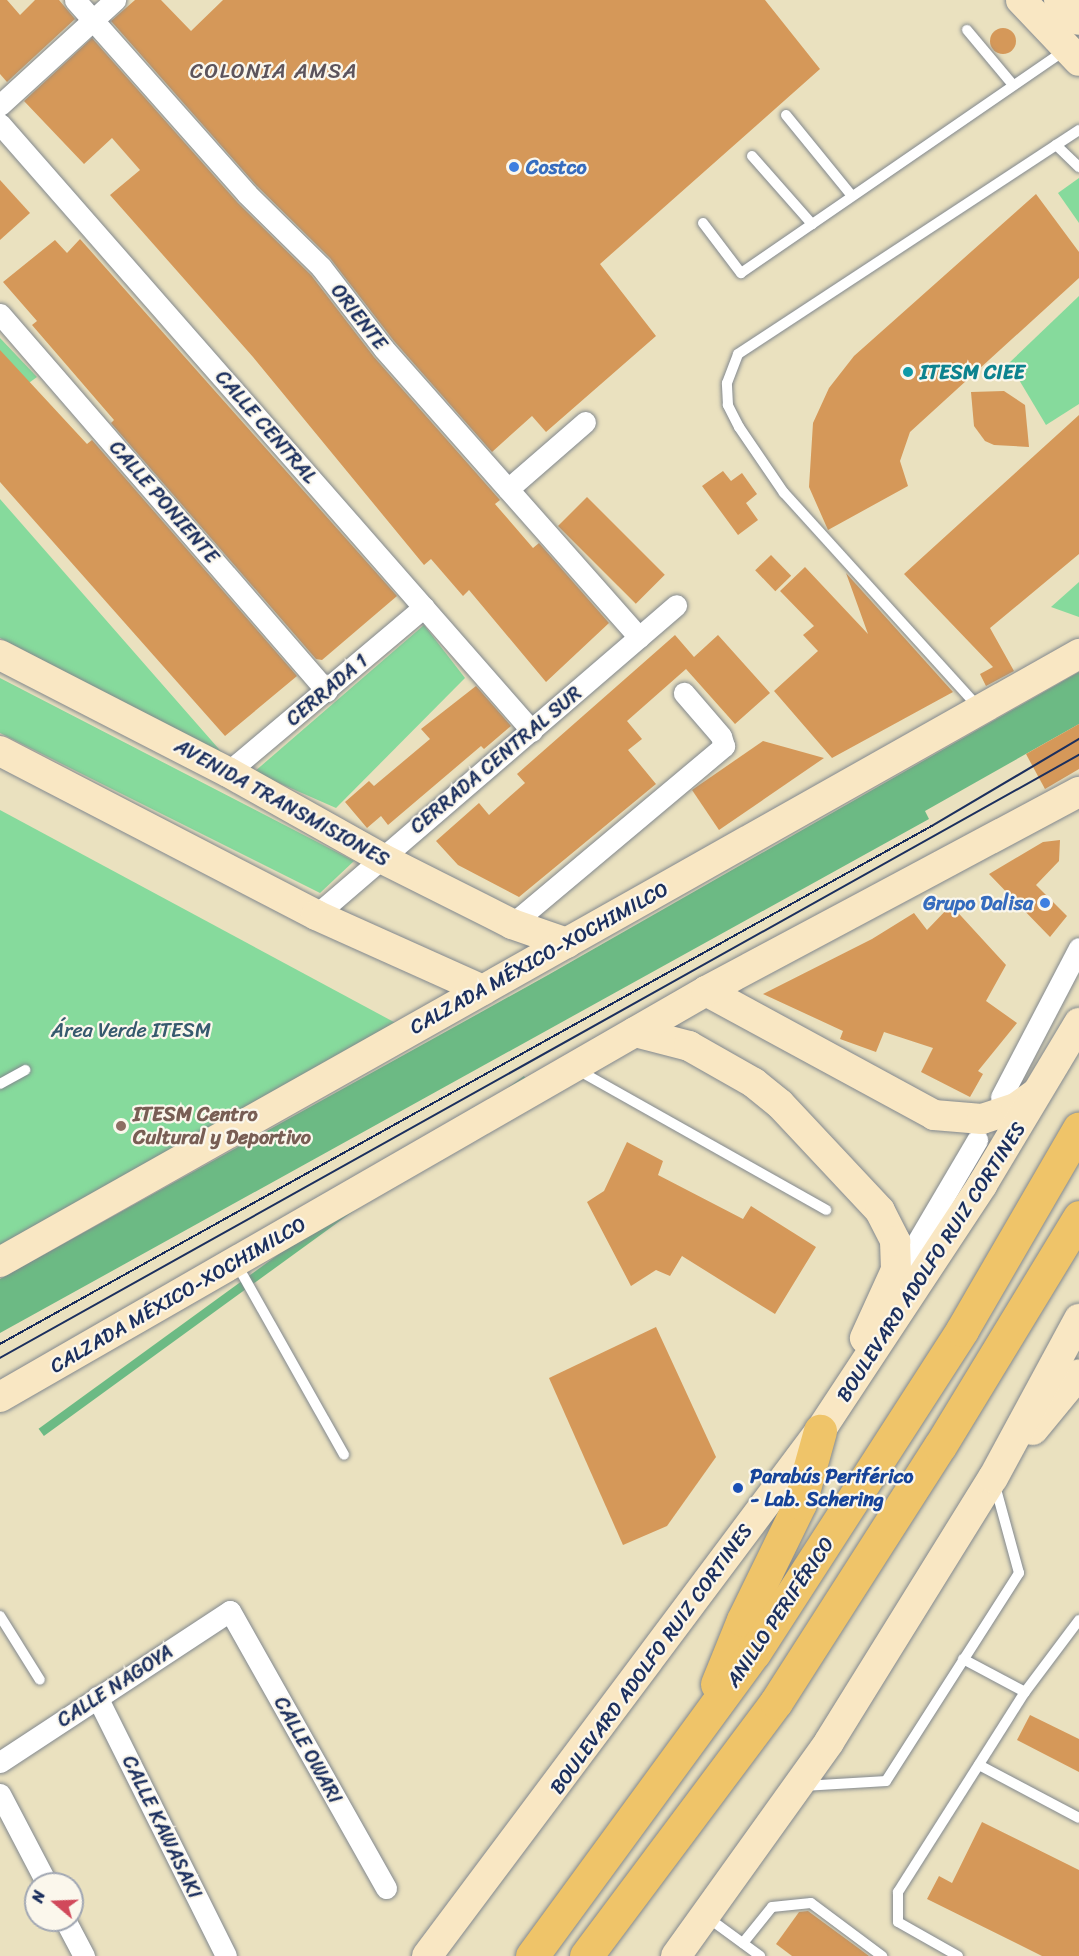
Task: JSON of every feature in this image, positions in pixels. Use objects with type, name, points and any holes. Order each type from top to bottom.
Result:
[{"type":"highway","name":"ANILLO PERIFÉRICO","points":[[532,1956],[702,1727],[898,1433],[1033,1211],[1079,1128]]},
{"type":"highway","points":[[586,1956],[776,1702],[1075,1224]]},
{"type":"highway","points":[[702,1727],[742,1620],[800,1503],[820,1431]]},
{"type":"main road","points":[[1021,0],[1075,54]]},
{"type":"main road","points":[[1059,0],[1079,21]]},
{"type":"main road","name":"CALZADA MÉXICO-XOCHIMILCO","points":[[0,1262],[1079,654]]},
{"type":"main road","name":"AVENIDA TRANSMISIONES","points":[[0,655],[228,772],[381,858],[512,924],[567,942]]},
{"type":"main road","points":[[0,751],[316,915],[483,990]]},
{"type":"main road","name":"CALZADA MÉXICO-XOCHIMILCO","points":[[0,1397],[706,991],[1079,792]]},
{"type":"main road","points":[[706,991],[920,1108],[950,1119],[982,1119],[1016,1108],[1044,1086]]},
{"type":"main road","name":"BOULEVARD ADOLFO RUIZ CORTINES","points":[[427,1956],[820,1431],[982,1185],[1044,1086],[1079,1023]]},
{"type":"main road","points":[[635,1032],[662,1036],[698,1050],[780,1104],[887,1220],[897,1256],[892,1284],[870,1324],[847,1392]]},
{"type":"main road","points":[[676,1956],[798,1787],[993,1478],[1079,1319]]},
{"type":"main road","points":[[993,1478],[1079,1374]]},
{"type":"street","name":"ORIENTE","points":[[75,0],[247,195],[321,267],[384,349],[639,637]]},
{"type":"street","points":[[0,105],[115,0]]},
{"type":"street","name":"CALLE CENTRAL","points":[[0,124],[532,731]]},
{"type":"street","name":"CALLE PONIENTE","points":[[0,314],[327,691]]},
{"type":"street","points":[[508,489],[585,422]]},
{"type":"street","name":"CERRADA CENTRAL SUR","points":[[316,915],[676,605]]},
{"type":"street","name":"CERRADA 1","points":[[228,772],[424,608]]},
{"type":"street","points":[[512,924],[724,746],[721,736],[684,693]]},
{"type":"street","points":[[1001,1096],[1079,948]]},
{"type":"street","points":[[892,1284],[977,1140]]},
{"type":"street","name":"CALLE NAGOYA","points":[[0,1762],[230,1611]]},
{"type":"street","name":"CALLE OWARI","points":[[230,1611],[386,1888]]},
{"type":"street","name":"CALLE KAWASAKI","points":[[98,1697],[226,1956]]},
{"type":"street","points":[[0,1794],[41,1872]]},
{"type":"street","points":[[71,1932],[84,1956]]},
{"type":"lane","points":[[967,30],[1013,85]]},
{"type":"lane","points":[[703,223],[741,273],[1013,85],[1075,54]]},
{"type":"lane","points":[[786,115],[852,196]]},
{"type":"lane","points":[[980,710],[784,493],[739,427],[728,405],[727,383],[738,354],[1079,129]]},
{"type":"lane","points":[[1056,145],[1079,167]]},
{"type":"lane","points":[[752,156],[812,224]]},
{"type":"lane","points":[[572,1067],[826,1210]]},
{"type":"lane","points":[[0,1084],[25,1070]]},
{"type":"lane","points":[[236,1262],[344,1455]]},
{"type":"lane","points":[[798,1787],[886,1781],[1019,1573],[993,1478]]},
{"type":"lane","points":[[0,1616],[40,1680]]},
{"type":"lane","points":[[958,1956],[898,1922],[898,1892],[1025,1692],[1079,1620]]},
{"type":"lane","points":[[963,1659],[1025,1692]]},
{"type":"lane","points":[[979,1765],[1079,1818]]},
{"type":"lane","points":[[743,1943],[772,1907],[811,1903],[882,1956]]},
{"type":"lane","points":[[706,1917],[760,1956]]},
{"type":"green space","points":[[1079,178],[1079,223],[1058,193]]},
{"type":"green space","points":[[1079,296],[1079,404],[1046,425],[1009,363]]},
{"type":"green space","points":[[0,338],[37,377],[0,404]]},
{"type":"green space","points":[[0,499],[91,603],[225,756],[0,638]]},
{"type":"green space","points":[[1079,582],[1079,617],[1051,607]]},
{"type":"green space","points":[[424,625],[465,678],[336,808],[254,772]]},
{"type":"green space","points":[[1079,672],[1079,724],[925,811],[929,819],[0,1333],[0,1279],[548,975]]},
{"type":"green space","points":[[0,678],[354,861],[320,893],[0,733]]},
{"type":"green space","name":"Área Verde ITESM","points":[[0,810],[405,1028],[0,1251]]},
{"type":"green space","points":[[524,1076],[529,1083],[44,1436],[39,1429]]},
{"type":"building","points":[[0,0],[7,0],[20,15],[35,0],[59,0],[75,19],[7,82],[0,74]]},
{"type":"building","name":"Costco","points":[[135,0],[161,0],[191,31],[223,0],[765,0],[820,69],[600,264],[656,336],[546,432],[532,416],[492,452],[394,341],[330,258],[256,185],[111,21]]},
{"type":"building","points":[[1003,28],[1012,32],[1016,41],[1012,50],[1003,54],[994,50],[990,41],[994,32]]},
{"type":"building","points":[[92,38],[238,203],[311,275],[374,357],[500,500],[495,504],[533,548],[539,543],[609,623],[546,682],[469,590],[463,596],[431,559],[424,565],[253,357],[110,195],[140,170],[112,138],[84,164],[24,101]]},
{"type":"building","points":[[0,180],[30,213],[0,240]]},
{"type":"building","name":"ITESM CIEE","points":[[1036,194],[1079,252],[1079,278],[910,432],[900,461],[908,486],[828,530],[809,487],[813,423],[829,388],[854,356]]},
{"type":"building","points":[[80,239],[397,596],[322,660],[316,659],[111,423],[114,420],[32,325],[37,321],[3,282],[55,240],[67,253]]},
{"type":"building","points":[[0,350],[87,444],[92,440],[297,676],[225,736],[0,482]]},
{"type":"building","points":[[1004,391],[1025,405],[1029,447],[994,445],[985,441],[974,426],[971,392]]},
{"type":"building","name":"ITESM CIEE","points":[[1079,415],[1079,554],[990,628],[1014,671],[986,686],[980,674],[993,667],[904,574]]},
{"type":"building","points":[[723,471],[731,481],[742,473],[757,494],[746,503],[758,520],[738,535],[702,486]]},
{"type":"building","points":[[587,497],[665,575],[636,604],[558,526]]},
{"type":"building","points":[[771,555],[791,576],[775,591],[755,570]]},
{"type":"building","points":[[805,567],[868,634],[846,573],[953,692],[832,758],[774,691],[818,651],[803,635],[814,626],[780,591]]},
{"type":"building","points":[[675,635],[694,657],[718,635],[770,693],[735,724],[686,669],[627,721],[642,739],[628,750],[656,784],[519,897],[458,865],[436,841],[479,803],[489,815],[525,783],[517,774]]},
{"type":"building","points":[[476,686],[511,726],[484,749],[481,746],[388,825],[381,816],[367,828],[345,802],[369,781],[374,786],[430,739],[421,729]]},
{"type":"building","points":[[1079,724],[1079,769],[1045,789],[1026,754]]},
{"type":"building","points":[[763,741],[824,758],[719,830],[692,790]]},
{"type":"building","points":[[1060,840],[1059,861],[1036,885],[1067,916],[1050,937],[989,874],[1043,842]]},
{"type":"building","points":[[951,905],[1006,965],[986,1001],[1017,1023],[978,1071],[983,1074],[970,1097],[921,1072],[933,1048],[884,1032],[876,1052],[840,1039],[843,1031],[763,994],[872,939],[914,913],[927,930]]},
{"type":"building","points":[[627,1142],[663,1161],[658,1175],[743,1219],[751,1206],[816,1247],[775,1314],[682,1256],[670,1276],[656,1270],[631,1286],[587,1202],[604,1191]]},
{"type":"building","points":[[656,1327],[716,1457],[667,1526],[623,1545],[549,1378]]},
{"type":"building","points":[[1030,1715],[1079,1739],[1079,1772],[1017,1740]]},
{"type":"building","points":[[982,1822],[1079,1870],[1079,1956],[1042,1956],[927,1899],[939,1876],[952,1883]]},
{"type":"building","points":[[808,1911],[869,1956],[792,1956],[776,1944],[799,1912]]},
{"type":"tram line","points":[[0,1344],[932,826],[1079,739]]},
{"type":"tram line","points":[[0,1358],[1079,755]]},
{"type":"place","name":"Costco","points":[[514,167]]},
{"type":"place","name":"ITESM CIEE","points":[[908,372]]},
{"type":"place","name":"Grupo Dalisa","points":[[1045,903]]},
{"type":"place","name":"ITESM Centro Cultural y Deportivo","points":[[121,1126]]},
{"type":"place","name":"Parabús Periférico - Lab. Schering","points":[[738,1488]]},
{"type":"district","name":"COLONIA AMSA","points":[[274,71]]}]
